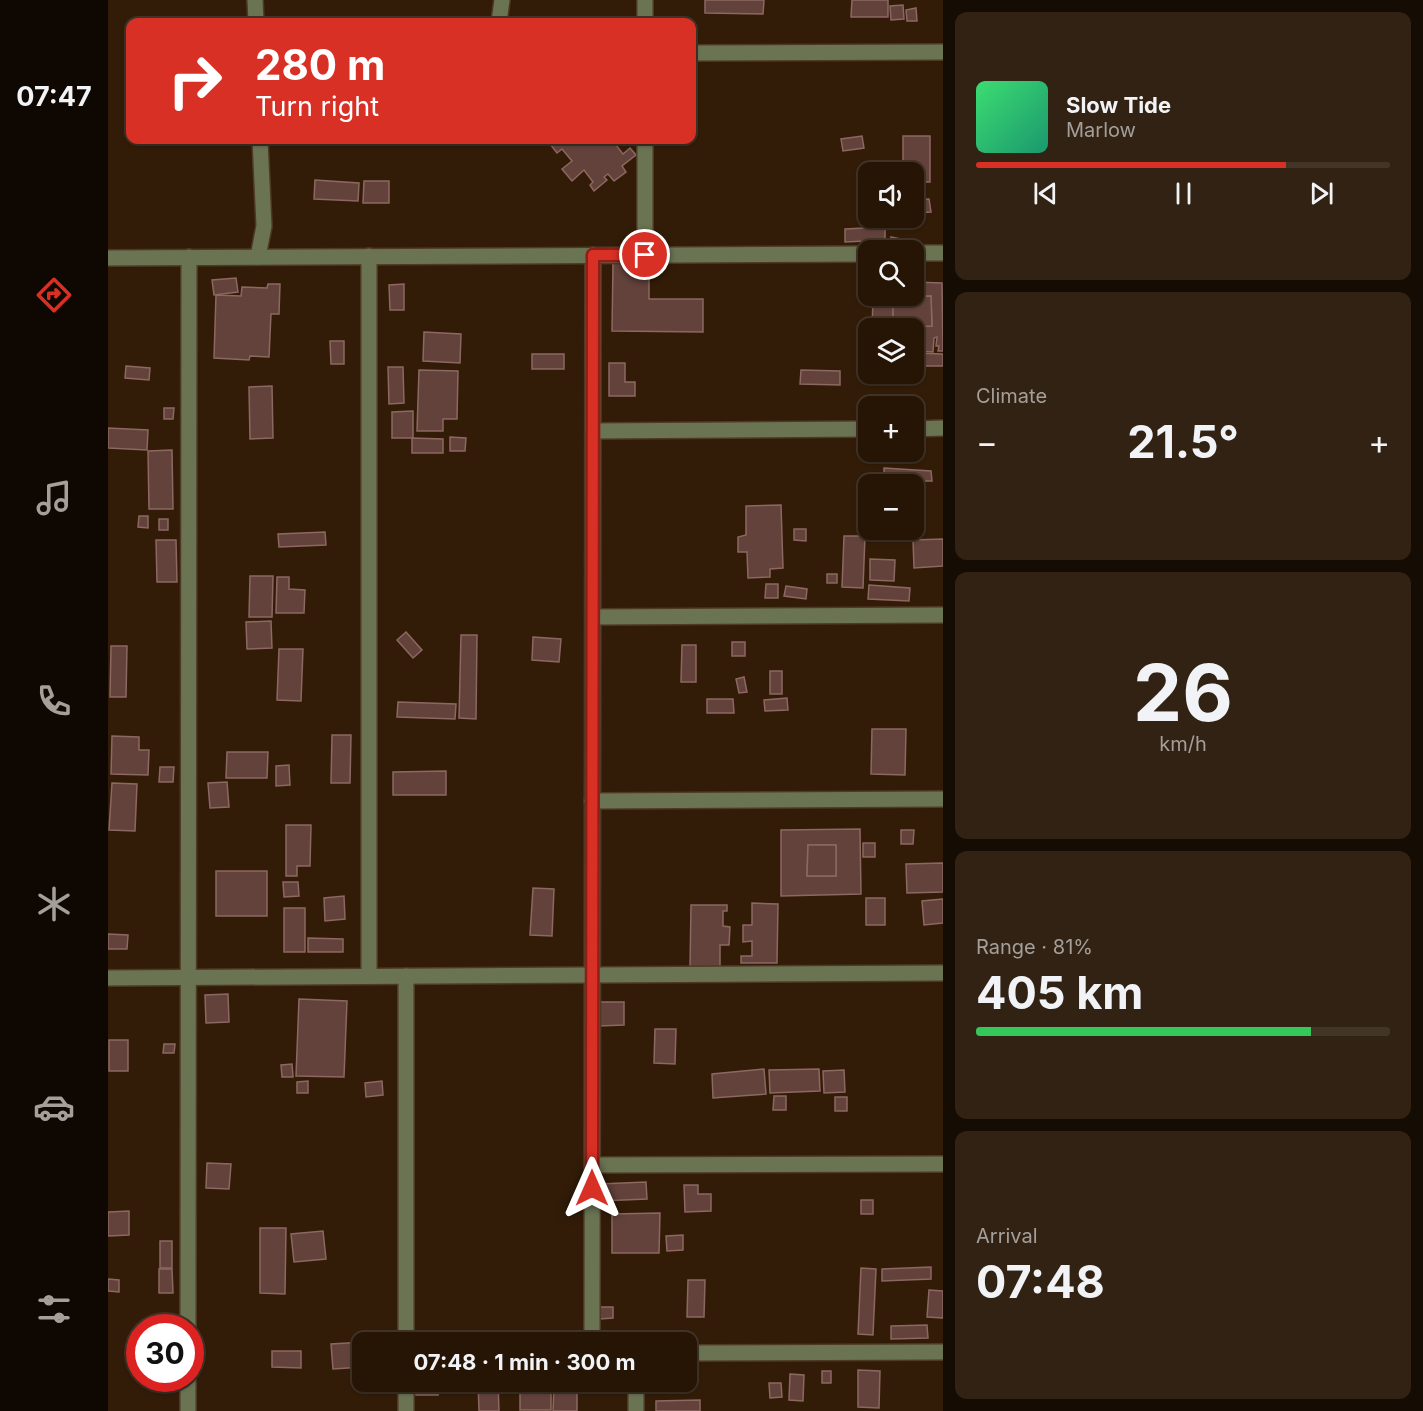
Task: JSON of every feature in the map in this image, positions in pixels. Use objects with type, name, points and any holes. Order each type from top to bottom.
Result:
[{"type":"street","points":[[255,0],[255,18]]},
{"type":"street","points":[[499,18],[501,0]]},
{"type":"street","points":[[645,0],[645,18]]},
{"type":"street","points":[[696,54],[943,52]]},
{"type":"street","points":[[258,257],[264,226],[260,144]]},
{"type":"street","points":[[645,144],[645,255]]},
{"type":"street","points":[[924,253],[943,253]]},
{"type":"street","points":[[108,258],[858,254]]},
{"type":"street","points":[[592,1332],[593,255]]},
{"type":"street","points":[[369,256],[369,976]]},
{"type":"street","points":[[188,1314],[189,257]]},
{"type":"street","points":[[924,429],[943,428]]},
{"type":"street","points":[[593,430],[858,429]]},
{"type":"street","points":[[592,617],[943,615]]},
{"type":"street","points":[[592,801],[943,799]]},
{"type":"street","points":[[108,978],[943,973]]},
{"type":"street","points":[[406,976],[406,1332]]},
{"type":"street","points":[[592,1166],[943,1164]]},
{"type":"street","points":[[697,1353],[943,1352]]},
{"type":"street","points":[[188,1392],[188,1411]]},
{"type":"street","points":[[406,1392],[406,1411]]},
{"type":"street","points":[[636,1392],[636,1411]]},
{"type":"building","points":[[705,0],[764,0],[763,14],[705,13]]},
{"type":"building","points":[[852,0],[888,0],[888,17],[851,17]]},
{"type":"building","points":[[903,5],[904,19],[891,20],[890,6]]},
{"type":"building","points":[[916,8],[917,21],[907,21],[906,10]]},
{"type":"building","points":[[862,136],[864,148],[843,151],[841,139]]},
{"type":"building","points":[[903,136],[930,136],[930,182],[924,182],[924,162],[903,162]]},
{"type":"building","points":[[550,144],[615,144],[623,154],[630,148],[636,155],[622,166],[626,172],[614,181],[608,174],[604,177],[607,180],[594,191],[590,185],[593,182],[584,170],[572,181],[562,169],[572,161],[562,149],[557,153]]},
{"type":"building","points":[[315,180],[359,183],[358,201],[314,199]]},
{"type":"building","points":[[364,181],[389,181],[389,203],[363,203]]},
{"type":"building","points":[[924,199],[929,199],[931,212],[924,212]]},
{"type":"building","points":[[885,228],[885,240],[845,242],[845,229]]},
{"type":"building","points":[[613,263],[649,263],[649,299],[703,299],[703,332],[612,331]]},
{"type":"building","points":[[236,278],[238,292],[214,295],[212,280]]},
{"type":"building","points":[[924,282],[942,283],[943,351],[938,351],[937,337],[934,338],[933,352],[924,352],[924,326],[932,326],[931,296],[924,296]]},
{"type":"building","points":[[268,284],[280,284],[279,314],[271,314],[269,357],[250,356],[249,360],[214,358],[216,295],[241,296],[242,287],[267,288]]},
{"type":"building","points":[[404,284],[404,310],[390,310],[389,285]]},
{"type":"building","points":[[924,296],[931,296],[932,326],[924,326],[924,318],[893,318],[893,306],[924,306]]},
{"type":"building","points":[[873,306],[893,306],[893,318],[872,318]]},
{"type":"building","points":[[424,332],[461,334],[460,363],[423,361]]},
{"type":"building","points":[[330,341],[344,341],[344,364],[331,364]]},
{"type":"building","points":[[924,353],[943,354],[943,366],[924,366]]},
{"type":"building","points":[[532,354],[564,354],[564,369],[532,369]]},
{"type":"building","points":[[609,363],[625,363],[625,382],[635,382],[635,396],[609,396]]},
{"type":"building","points":[[126,366],[150,368],[149,380],[125,378]]},
{"type":"building","points":[[388,367],[403,367],[404,403],[389,404]]},
{"type":"building","points":[[419,370],[458,371],[457,419],[443,419],[443,431],[417,431]]},
{"type":"building","points":[[801,370],[840,371],[840,385],[800,384]]},
{"type":"building","points":[[272,386],[273,438],[250,439],[249,387]]},
{"type":"building","points":[[164,408],[174,408],[173,419],[164,419]]},
{"type":"building","points":[[413,411],[413,438],[392,438],[392,412]]},
{"type":"building","points":[[108,428],[148,430],[147,450],[108,448]]},
{"type":"building","points":[[450,437],[466,438],[465,451],[450,451]]},
{"type":"building","points":[[412,438],[443,439],[443,453],[412,453]]},
{"type":"building","points":[[172,450],[173,509],[149,509],[148,451]]},
{"type":"building","points":[[884,468],[931,471],[932,481],[924,481],[924,474],[884,474]]},
{"type":"building","points":[[781,505],[783,568],[770,569],[770,577],[748,578],[747,552],[738,552],[738,537],[746,535],[746,506]]},
{"type":"building","points":[[139,516],[148,516],[148,528],[138,527]]},
{"type":"building","points":[[159,519],[168,519],[168,530],[159,530]]},
{"type":"building","points":[[794,529],[806,529],[806,541],[794,540]]},
{"type":"building","points":[[325,532],[326,545],[279,547],[278,534]]},
{"type":"building","points":[[844,536],[858,536],[858,540],[865,540],[863,588],[842,587]]},
{"type":"building","points":[[943,539],[943,566],[914,568],[913,540]]},
{"type":"building","points":[[156,540],[176,540],[177,582],[157,582]]},
{"type":"building","points":[[870,559],[895,560],[894,581],[870,580]]},
{"type":"building","points":[[827,574],[837,574],[837,583],[827,583]]},
{"type":"building","points":[[250,576],[273,576],[272,617],[249,617]]},
{"type":"building","points":[[277,577],[289,577],[289,589],[305,590],[304,613],[276,613]]},
{"type":"building","points":[[766,584],[778,584],[778,598],[765,598]]},
{"type":"building","points":[[869,585],[910,588],[909,601],[868,599]]},
{"type":"building","points":[[786,586],[807,589],[806,599],[784,596]]},
{"type":"building","points":[[271,621],[272,648],[247,649],[246,622]]},
{"type":"building","points":[[406,632],[422,650],[413,658],[397,640]]},
{"type":"building","points":[[461,635],[477,635],[476,719],[459,718]]},
{"type":"building","points":[[533,637],[561,639],[559,662],[532,660]]},
{"type":"building","points":[[732,642],[745,642],[745,656],[732,656]]},
{"type":"building","points":[[682,645],[696,645],[696,682],[681,682]]},
{"type":"building","points":[[111,646],[127,646],[126,697],[110,697]]},
{"type":"building","points":[[279,649],[303,649],[301,701],[277,700]]},
{"type":"building","points":[[770,671],[782,671],[782,694],[770,694]]},
{"type":"building","points":[[744,677],[747,692],[739,693],[736,679]]},
{"type":"building","points":[[787,698],[788,710],[765,711],[764,700]]},
{"type":"building","points":[[707,699],[733,699],[734,713],[707,713]]},
{"type":"building","points":[[398,702],[456,704],[455,719],[397,717]]},
{"type":"building","points":[[872,729],[906,729],[905,775],[871,774]]},
{"type":"building","points":[[332,735],[351,735],[350,783],[331,783]]},
{"type":"building","points":[[112,736],[139,737],[139,750],[149,750],[148,775],[111,774]]},
{"type":"building","points":[[227,752],[268,752],[267,778],[226,778]]},
{"type":"building","points":[[289,765],[290,785],[276,786],[276,766]]},
{"type":"building","points":[[160,767],[174,767],[173,782],[159,782]]},
{"type":"building","points":[[446,771],[446,795],[393,795],[393,772]]},
{"type":"building","points":[[227,782],[229,807],[210,808],[208,783]]},
{"type":"building","points":[[112,783],[137,784],[135,831],[109,830]]},
{"type":"building","points":[[286,825],[311,825],[310,866],[297,866],[297,876],[286,876]]},
{"type":"building","points":[[860,829],[861,894],[781,896],[781,830]],"holes":[[[808,845],[836,845],[836,876],[807,876]]]},
{"type":"building","points":[[901,830],[914,830],[913,844],[901,844]]},
{"type":"building","points":[[863,843],[875,843],[875,857],[863,857]]},
{"type":"building","points":[[808,845],[836,845],[836,876],[807,876]]},
{"type":"building","points":[[943,863],[943,892],[907,893],[906,864]]},
{"type":"building","points":[[216,871],[267,871],[267,916],[216,916]]},
{"type":"building","points":[[283,882],[298,882],[299,896],[284,897]]},
{"type":"building","points":[[533,888],[554,889],[552,936],[530,935]]},
{"type":"building","points":[[344,896],[345,919],[325,921],[324,898]]},
{"type":"building","points":[[866,898],[885,898],[885,925],[866,925]]},
{"type":"building","points":[[943,899],[943,923],[924,925],[922,901]]},
{"type":"building","points":[[752,903],[778,904],[777,963],[741,963],[741,956],[752,956],[752,941],[743,942],[743,925],[752,925]]},
{"type":"building","points":[[691,905],[727,905],[727,911],[723,911],[723,926],[730,927],[729,945],[720,945],[720,968],[690,968]]},
{"type":"building","points":[[284,908],[305,908],[305,952],[284,952]]},
{"type":"building","points":[[108,934],[128,935],[127,949],[108,949]]},
{"type":"building","points":[[308,938],[343,939],[343,952],[308,952]]},
{"type":"building","points":[[228,994],[229,1022],[206,1023],[205,995]]},
{"type":"building","points":[[299,999],[347,1001],[344,1077],[296,1076]]},
{"type":"building","points":[[598,1002],[624,1002],[624,1025],[598,1026]]},
{"type":"building","points":[[655,1029],[676,1029],[675,1064],[654,1063]]},
{"type":"building","points":[[109,1040],[128,1040],[128,1071],[109,1071]]},
{"type":"building","points":[[164,1044],[175,1044],[174,1053],[163,1053]]},
{"type":"building","points":[[292,1064],[293,1077],[282,1077],[281,1065]]},
{"type":"building","points":[[764,1069],[766,1094],[713,1098],[712,1074]]},
{"type":"building","points":[[819,1069],[820,1091],[770,1093],[769,1070]]},
{"type":"building","points":[[844,1070],[845,1092],[824,1093],[823,1071]]},
{"type":"building","points":[[308,1081],[308,1093],[297,1093],[297,1082]]},
{"type":"building","points":[[382,1081],[383,1095],[366,1097],[365,1083]]},
{"type":"building","points":[[774,1096],[786,1096],[786,1110],[773,1110]]},
{"type":"building","points":[[835,1097],[847,1097],[847,1111],[835,1111]]},
{"type":"building","points":[[207,1163],[231,1164],[229,1189],[206,1188]]},
{"type":"building","points":[[646,1182],[647,1199],[599,1201],[599,1184]]},
{"type":"building","points":[[684,1185],[698,1185],[698,1194],[711,1194],[711,1211],[685,1212]]},
{"type":"building","points":[[861,1200],[873,1200],[873,1214],[861,1214]]},
{"type":"building","points":[[129,1211],[129,1235],[108,1236],[108,1212]]},
{"type":"building","points":[[660,1213],[659,1253],[612,1253],[612,1214]]},
{"type":"building","points":[[260,1228],[286,1228],[285,1294],[260,1293]]},
{"type":"building","points":[[323,1231],[326,1259],[294,1262],[291,1234]]},
{"type":"building","points":[[683,1235],[683,1250],[667,1251],[666,1236]]},
{"type":"building","points":[[160,1241],[172,1241],[172,1268],[160,1268]]},
{"type":"building","points":[[931,1267],[931,1279],[882,1281],[882,1269]]},
{"type":"building","points":[[861,1268],[876,1269],[873,1335],[858,1334]]},
{"type":"building","points":[[159,1269],[172,1269],[173,1293],[159,1293]]},
{"type":"building","points":[[108,1279],[119,1280],[119,1292],[108,1291]]},
{"type":"building","points":[[688,1280],[705,1280],[704,1317],[687,1317]]},
{"type":"building","points":[[929,1290],[943,1291],[943,1318],[927,1317]]},
{"type":"building","points":[[600,1307],[613,1307],[613,1318],[600,1319]]},
{"type":"building","points":[[927,1325],[928,1338],[891,1339],[891,1326]]},
{"type":"building","points":[[352,1343],[352,1368],[333,1369],[331,1344]]},
{"type":"building","points":[[272,1351],[301,1351],[301,1368],[272,1367]]},
{"type":"building","points":[[858,1370],[880,1371],[879,1408],[858,1407]]},
{"type":"building","points":[[822,1371],[831,1371],[831,1383],[822,1383]]},
{"type":"building","points":[[790,1374],[804,1375],[803,1401],[789,1400]]},
{"type":"building","points":[[769,1383],[781,1383],[782,1397],[770,1398]]},
{"type":"building","points":[[416,1392],[438,1392],[438,1395],[416,1395]]},
{"type":"building","points":[[478,1392],[498,1392],[499,1411],[479,1411]]},
{"type":"building","points":[[520,1392],[551,1392],[551,1410],[520,1410]]},
{"type":"building","points":[[554,1392],[577,1392],[577,1411],[553,1411]]},
{"type":"building","points":[[700,1400],[700,1411],[656,1411],[656,1401]]},
{"type":"route","points":[[592,1188],[593,255],[645,255]]}]
